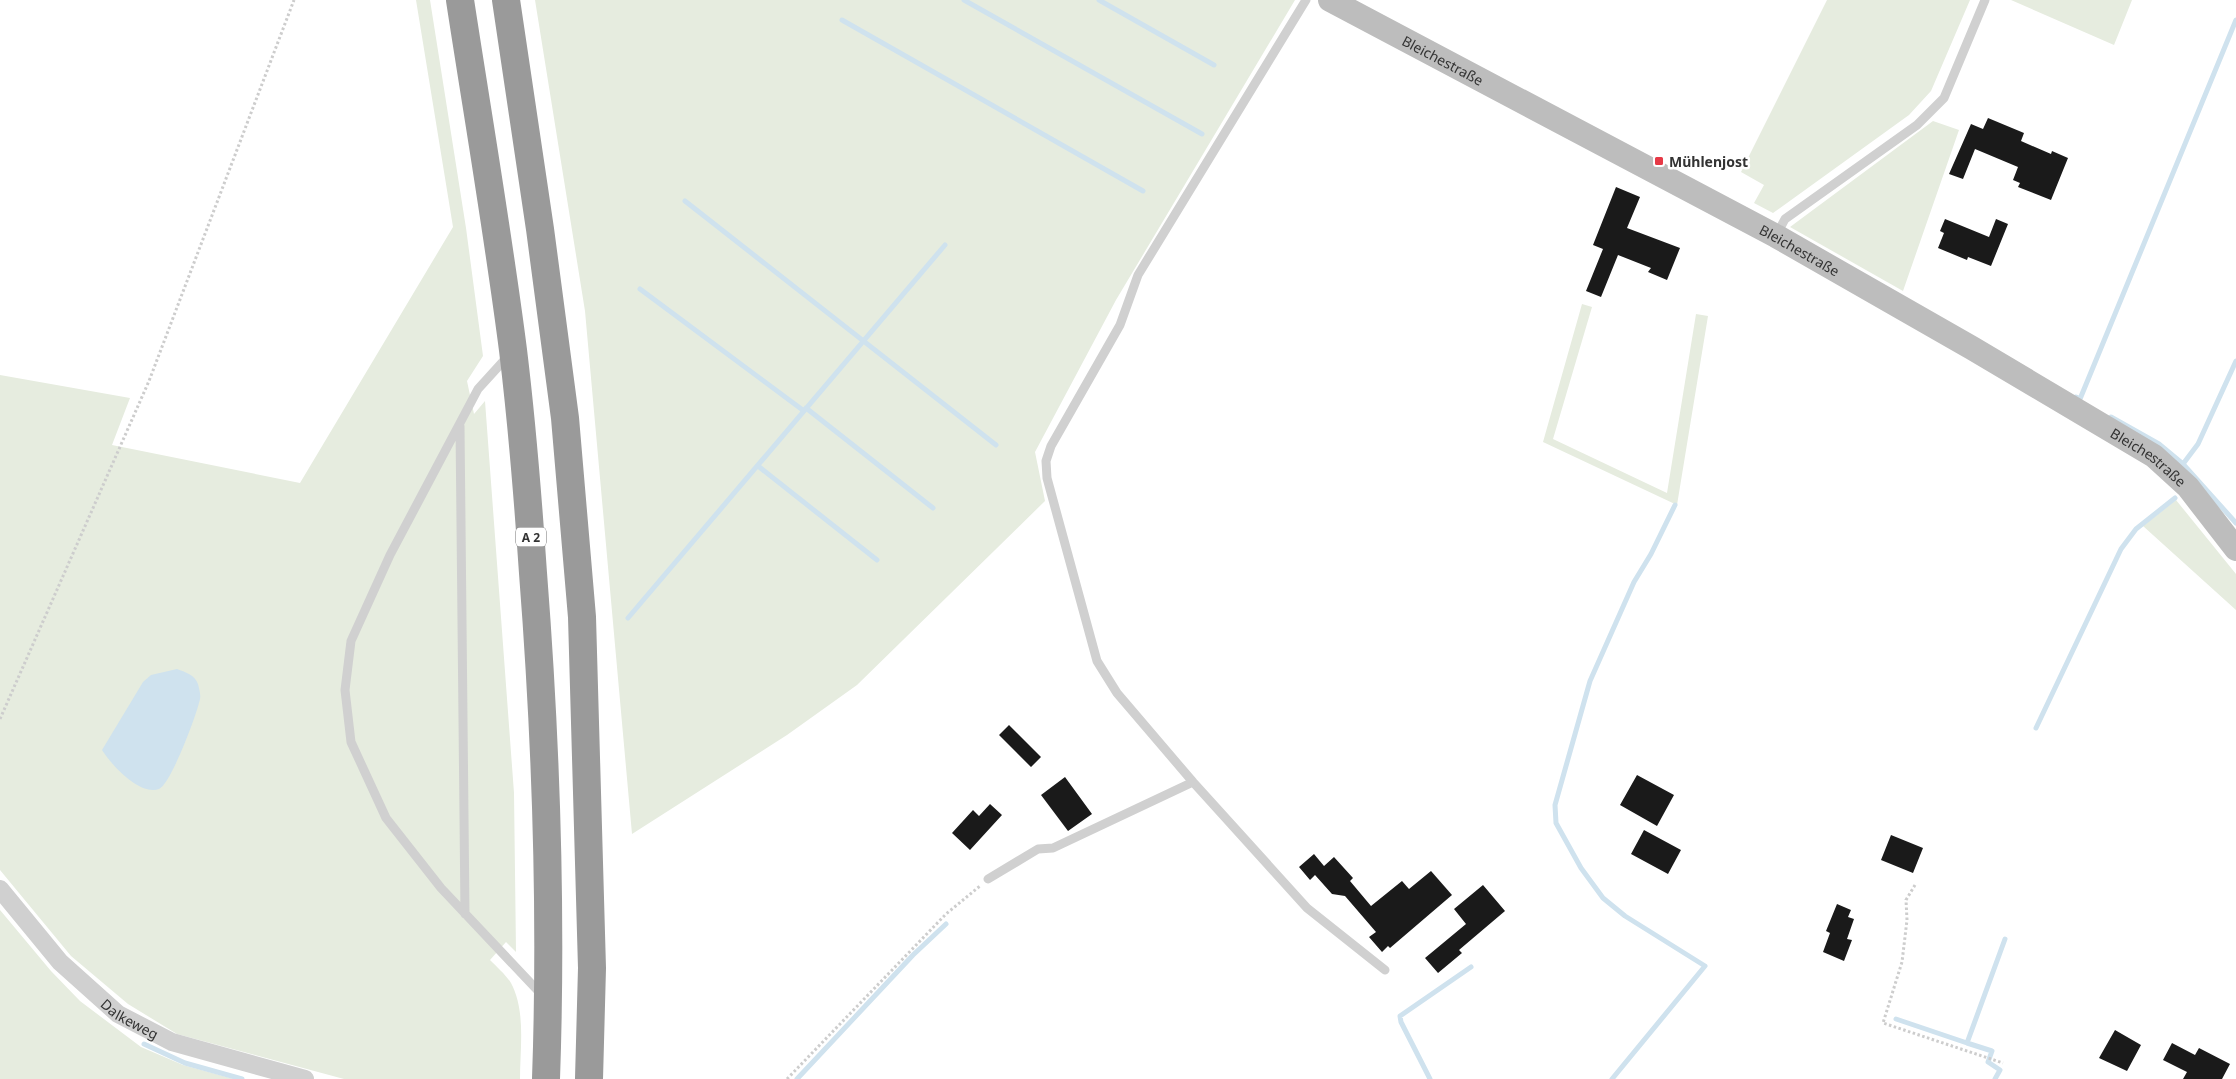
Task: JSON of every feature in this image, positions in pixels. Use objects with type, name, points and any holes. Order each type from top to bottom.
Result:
[{"type":"highway","name":"A 2","points":[[460,0],[513,350],[527,490],[538,630],[547,816],[549,1002],[546,1079]]},
{"type":"highway","points":[[506,0],[540,229],[565,418],[582,617],[592,968],[589,1079]]},
{"type":"street","name":"Bleichestraße","points":[[1330,0],[1776,236],[1972,348],[2154,456],[2188,487],[2236,549]]},
{"type":"street","name":"Dalkeweg","points":[[0,889],[60,962],[118,1014],[172,1042],[305,1079]]},
{"type":"lane","points":[[1306,0],[1138,275],[1120,324],[1051,446],[1046,460],[1047,478],[1097,661],[1117,693],[1193,782],[1307,908],[1385,970]]},
{"type":"lane","points":[[1776,236],[1785,219],[1917,125],[1944,98],[1985,0]]},
{"type":"lane","points":[[513,350],[478,389],[390,555],[351,641],[345,690],[351,742],[386,818],[441,888],[549,1002]]},
{"type":"lane","points":[[460,423],[465,914]]},
{"type":"lane","points":[[988,879],[1038,849],[1053,848],[1193,782]]},
{"type":"path","points":[[0,718],[149,381],[294,0]]},
{"type":"path","points":[[787,1079],[946,914],[988,879]]},
{"type":"path","points":[[1915,885],[1906,900],[1902,962],[1883,1023],[2003,1063]]},
{"type":"shaded area","points":[[416,0],[430,0],[466,228],[483,356],[467,381],[474,414],[485,401],[514,793],[516,952],[506,942],[490,960],[511,983],[519,1005],[521,1030],[520,1079],[344,1079],[177,1034],[128,1004],[71,956],[0,870],[0,375],[130,398],[112,445],[300,483],[453,227]]},
{"type":"shaded area","points":[[535,0],[1295,0],[1116,300],[1035,452],[1045,501],[857,685],[787,735],[632,834],[585,311]]},
{"type":"shaded area","points":[[1827,0],[1970,0],[1931,91],[1909,115],[1773,213],[1754,203],[1764,185],[1741,172]]},
{"type":"shaded area","points":[[2011,0],[2132,0],[2114,45]]},
{"type":"shaded area","points":[[1933,121],[1959,130],[1903,291],[1790,227]]},
{"type":"shaded area","points":[[1582,304],[1592,307],[1553,439],[1667,493],[1696,314],[1708,316],[1677,505],[1543,442]]},
{"type":"shaded area","points":[[2176,500],[2236,574],[2236,610],[2143,526]]},
{"type":"shaded area","points":[[0,910],[51,971],[80,1001],[141,1047],[183,1065],[234,1079],[0,1079]]},
{"type":"water","points":[[177,669],[195,678],[198,684],[200,699],[189,733],[170,775],[159,789],[143,788],[126,777],[102,750],[143,682],[151,675]]},
{"type":"building","points":[[1988,118],[2024,133],[2021,141],[2051,154],[2052,151],[2068,158],[2051,200],[2018,187],[2020,183],[2013,180],[2018,167],[1975,149],[1963,179],[1949,174],[1971,124],[1983,129]]},
{"type":"building","points":[[1616,187],[1640,197],[1627,228],[1680,248],[1667,280],[1648,272],[1651,268],[1618,255],[1601,297],[1586,291],[1603,249],[1593,245]]},
{"type":"building","points":[[1945,219],[1989,237],[1996,219],[2008,224],[1991,266],[1968,257],[1967,260],[1938,248],[1944,233],[1940,231]]},
{"type":"building","points":[[1009,725],[1041,757],[1031,767],[999,735]]},
{"type":"building","points":[[1637,775],[1674,795],[1657,826],[1620,805]]},
{"type":"building","points":[[1065,777],[1092,814],[1068,831],[1041,795]]},
{"type":"building","points":[[990,804],[1002,815],[970,850],[952,833],[973,810],[979,816]]},
{"type":"building","points":[[1644,830],[1681,850],[1668,874],[1631,854]]},
{"type":"building","points":[[1891,835],[1923,848],[1913,873],[1881,860]]},
{"type":"building","points":[[1314,854],[1324,866],[1334,857],[1353,878],[1350,881],[1371,906],[1402,881],[1409,889],[1431,871],[1452,895],[1390,948],[1388,946],[1382,952],[1369,937],[1376,932],[1345,896],[1332,894],[1315,875],[1310,880],[1299,867]]},
{"type":"building","points":[[1483,885],[1505,911],[1459,950],[1462,953],[1438,973],[1425,958],[1466,924],[1454,909]]},
{"type":"building","points":[[1837,904],[1851,910],[1848,917],[1854,919],[1847,939],[1852,940],[1844,961],[1823,952],[1830,933],[1826,931]]},
{"type":"building","points":[[2115,1030],[2141,1045],[2127,1071],[2099,1058]]},
{"type":"building","points":[[2172,1043],[2195,1055],[2199,1048],[2230,1064],[2222,1079],[2183,1079],[2187,1072],[2163,1060]]},
{"type":"waterway","points":[[964,0],[1202,134]]},
{"type":"waterway","points":[[1099,0],[1214,65]]},
{"type":"waterway","points":[[842,20],[1143,191]]},
{"type":"waterway","points":[[2076,397],[2080,399],[2236,20]]},
{"type":"waterway","points":[[685,201],[996,445]]},
{"type":"waterway","points":[[628,618],[945,245]]},
{"type":"waterway","points":[[640,289],[804,411]]},
{"type":"waterway","points":[[2183,464],[2198,444],[2236,361]]},
{"type":"waterway","points":[[806,408],[933,508]]},
{"type":"waterway","points":[[2111,417],[2159,444],[2183,464],[2236,523]]},
{"type":"waterway","points":[[758,466],[877,560]]},
{"type":"waterway","points":[[2036,728],[2121,549],[2136,529],[2175,498]]},
{"type":"waterway","points":[[1612,1079],[1705,966],[1625,916],[1603,898],[1581,868],[1556,823],[1555,805],[1590,681],[1634,582],[1651,554],[1675,505]]},
{"type":"waterway","points":[[797,1079],[913,955],[946,924]]},
{"type":"waterway","points":[[1995,1079],[2000,1070],[1988,1062],[1992,1051],[1967,1043],[2005,939]]},
{"type":"waterway","points":[[1430,1079],[1401,1022],[1400,1016],[1471,967]]},
{"type":"waterway","points":[[1896,1019],[1967,1043]]},
{"type":"waterway","points":[[144,1044],[185,1063],[242,1079]]},
{"type":"place","name":"Mühlenjost","points":[[1659,161]]}]
